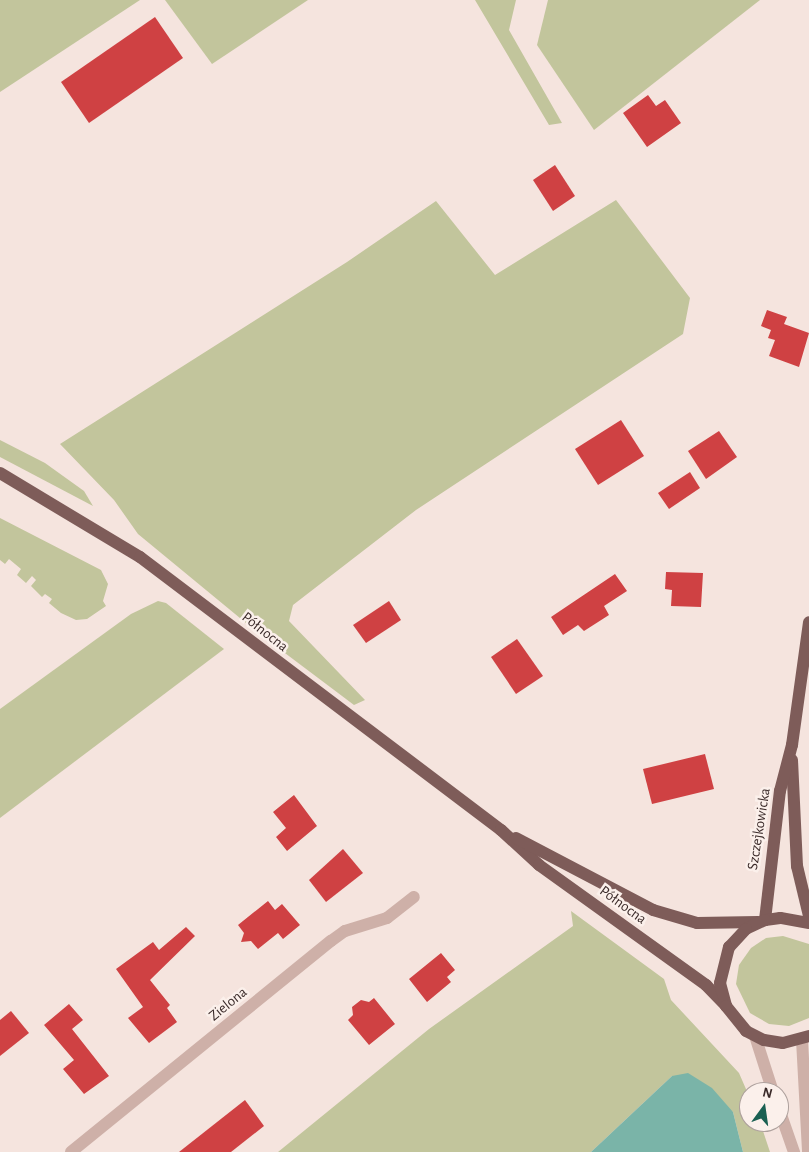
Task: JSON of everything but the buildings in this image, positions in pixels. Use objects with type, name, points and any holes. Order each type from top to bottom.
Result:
[{"type":"main road","name":"Północna","points":[[0,473],[140,556],[500,830],[539,865],[706,985],[726,1006],[738,1024],[755,1036]]},
{"type":"main road","name":"Szczejkowicka","points":[[762,921],[780,791],[792,745],[809,622]]},
{"type":"main road","name":"Szczejkowicka","points":[[792,745],[796,856],[809,916]]},
{"type":"main road","name":"Północna","points":[[500,830],[654,910],[697,923],[791,918],[809,923]]},
{"type":"main road","points":[[726,1006],[720,983],[724,958],[737,938],[762,921]]},
{"type":"main road","points":[[755,1036],[783,1043],[807,1038]]},
{"type":"street","name":"Zielona","points":[[71,1152],[331,941],[345,931],[387,918],[414,897]]},
{"type":"street","points":[[755,1036],[770,1082]]},
{"type":"street","points":[[807,1038],[808,1152]]},
{"type":"street","points":[[787,1132],[794,1152]]},
{"type":"green space","points":[[0,0],[140,0],[0,92]]},
{"type":"green space","points":[[165,0],[308,0],[212,64]]},
{"type":"green space","points":[[475,0],[516,0],[509,30],[562,123],[549,125]]},
{"type":"green space","points":[[548,0],[760,0],[594,130],[537,45]]},
{"type":"green space","points":[[616,200],[690,298],[683,334],[416,510],[293,605],[289,621],[365,700],[354,705],[257,632],[138,534],[114,500],[60,444],[347,262],[436,201],[495,275]]},
{"type":"green space","points":[[0,440],[45,463],[84,491],[93,506],[0,457]]},
{"type":"green space","points":[[0,518],[101,570],[108,584],[103,601],[106,606],[87,619],[76,620],[61,613],[49,603],[52,599],[45,594],[42,597],[31,586],[36,580],[32,576],[26,583],[17,575],[21,569],[9,559],[5,564],[0,560]]},
{"type":"green space","points":[[158,601],[166,603],[224,649],[0,818],[0,709],[131,614]]},
{"type":"green space","points":[[571,911],[664,979],[671,1000],[739,1073],[743,1082],[739,1082],[739,1132],[763,1132],[770,1152],[743,1152],[733,1112],[672,1076],[591,1152],[278,1152],[429,1029],[573,926]]},
{"type":"green space","points":[[783,936],[809,944],[809,1018],[789,1026],[769,1024],[750,1013],[736,984],[739,965],[751,948],[766,938]]},
{"type":"water","points":[[688,1073],[712,1088],[733,1112],[743,1152],[591,1152],[672,1076]]}]
